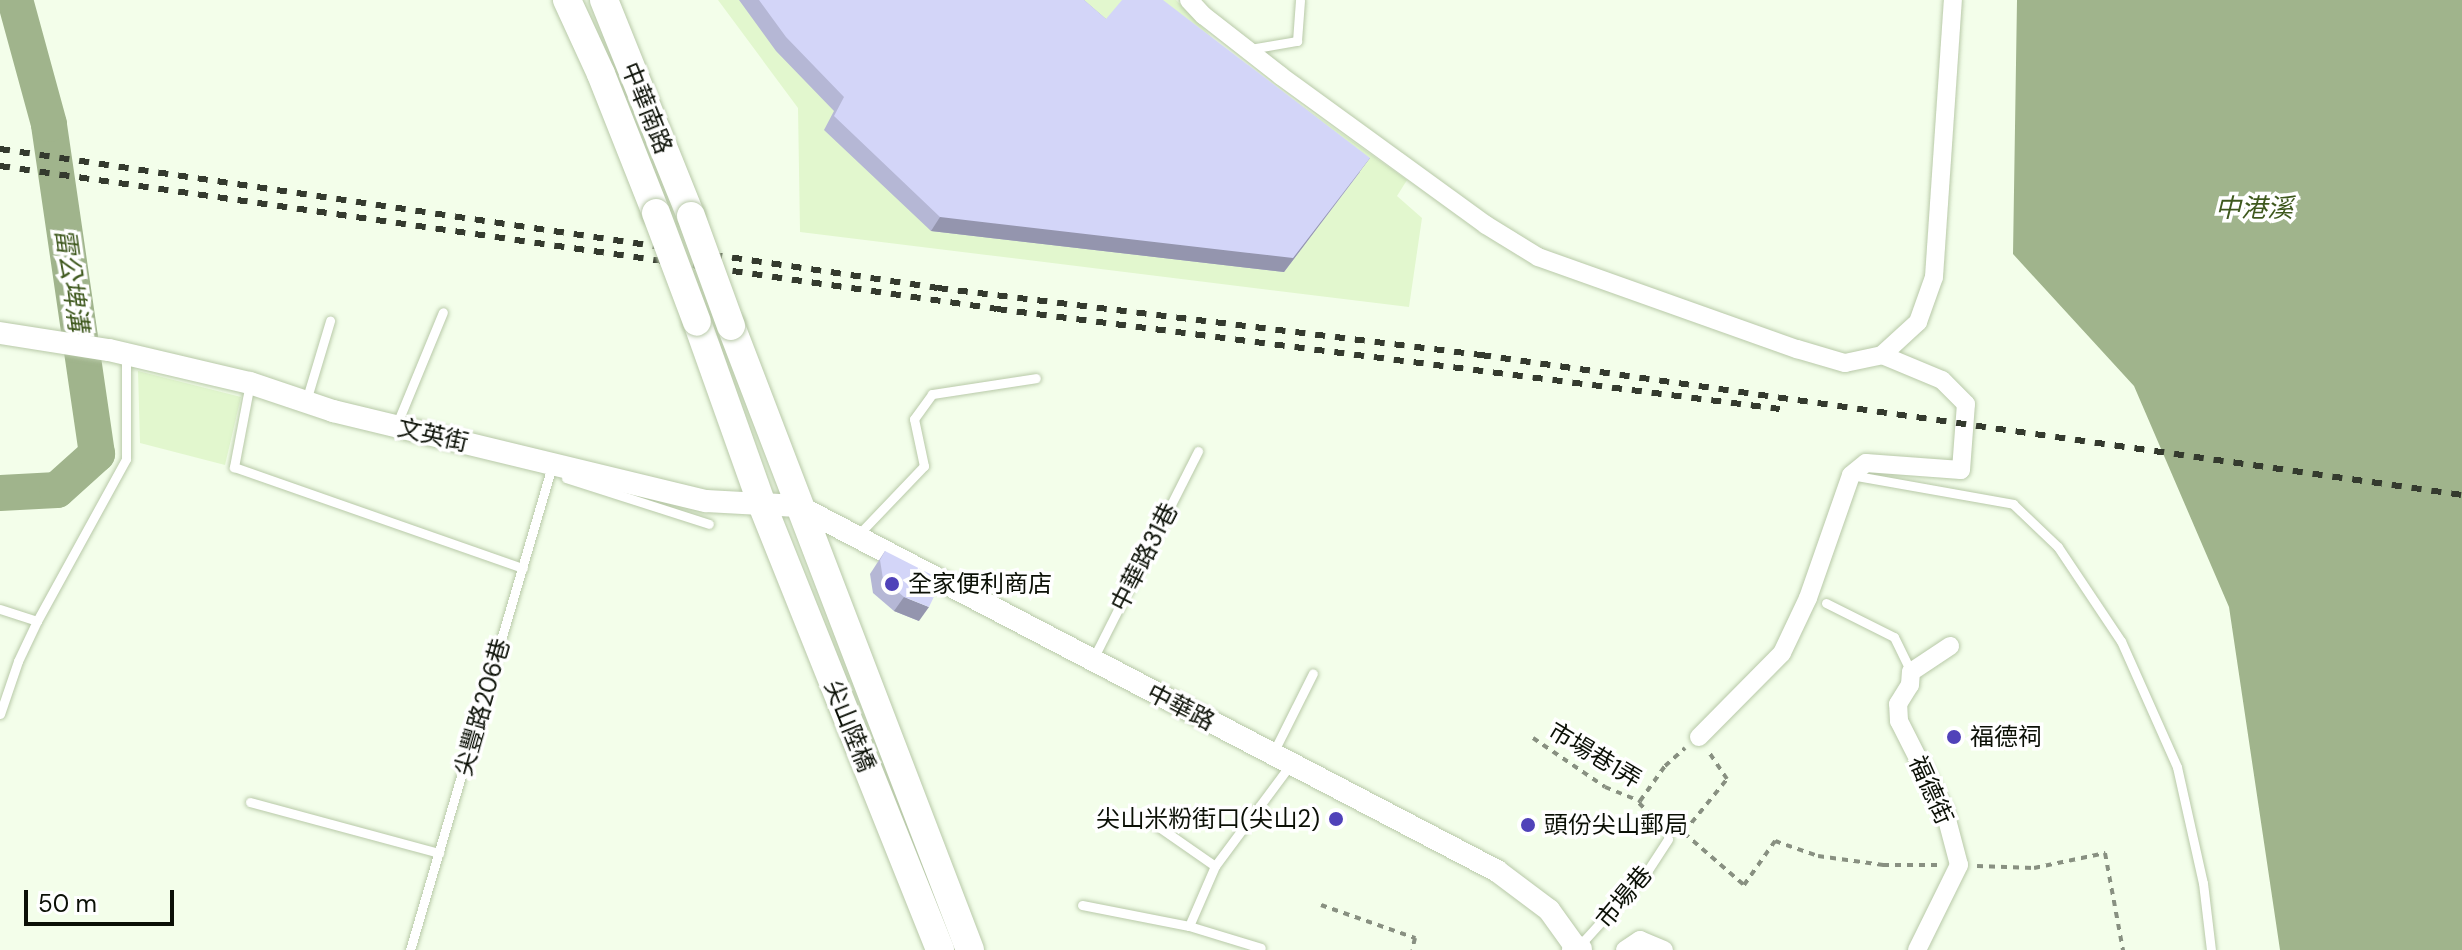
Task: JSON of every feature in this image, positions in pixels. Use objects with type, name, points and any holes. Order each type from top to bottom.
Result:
[{"type":"main road","name":"中華南路","points":[[604,0],[691,216],[798,506]]},
{"type":"main road","name":"中華南路","points":[[571,1],[656,213],[761,502]]},
{"type":"main road","name":"尖山陸橋","points":[[761,502],[940,950]]},
{"type":"main road","name":"尖山陸橋","points":[[798,506],[970,950]]},
{"type":"street","points":[[1189,0],[1247,50],[1486,225],[1538,257],[1797,349],[1845,363],[1882,355],[1918,322],[1934,277],[1953,0]]},
{"type":"street","name":"文英街","points":[[0,333],[118,353],[250,383],[305,402],[396,426],[706,501],[761,502]]},
{"type":"street","points":[[1699,737],[1782,653],[1808,598],[1851,475],[1866,463],[1961,470],[1966,404],[1942,380],[1882,355]]},
{"type":"street","name":"中華路","points":[[761,502],[798,506],[1091,662],[1497,871],[1549,910],[1579,950]]},
{"type":"street","points":[[1911,672],[1950,646]]},
{"type":"street","name":"福德街","points":[[1911,672],[1910,685],[1898,704],[1899,721],[1945,812],[1959,865]]},
{"type":"street","points":[[1917,950],[1959,865]]},
{"type":"street","points":[[1625,950],[1640,940],[1664,950]]},
{"type":"lane","points":[[1247,50],[1297,41],[1300,0]]},
{"type":"lane","points":[[396,426],[443,312]]},
{"type":"lane","points":[[305,402],[330,321]]},
{"type":"lane","points":[[0,714],[18,661],[37,621],[126,459],[118,353]]},
{"type":"lane","points":[[854,538],[924,466],[914,419],[932,394],[1036,378]]},
{"type":"lane","points":[[250,383],[234,467],[523,568]]},
{"type":"lane","name":"中華路31巷","points":[[1091,662],[1198,451]]},
{"type":"lane","points":[[553,463],[563,477],[709,524]]},
{"type":"lane","name":"尖豐路206巷","points":[[410,950],[553,463]]},
{"type":"lane","points":[[1851,475],[2013,504],[2058,547],[2121,641],[2177,767],[2203,883],[2211,950]]},
{"type":"lane","points":[[1826,603],[1894,637],[1911,672]]},
{"type":"lane","points":[[0,609],[37,621]]},
{"type":"lane","points":[[1189,926],[1215,866],[1282,758],[1313,673]]},
{"type":"lane","points":[[250,802],[439,853]]},
{"type":"lane","points":[[1131,816],[1146,818],[1215,866]]},
{"type":"lane","name":"市場巷","points":[[1579,950],[1648,870],[1668,839]]},
{"type":"lane","points":[[1082,905],[1189,926],[1261,948]]},
{"type":"path","points":[[1640,801],[1665,766],[1699,737],[1727,779],[1675,843],[1668,839]]},
{"type":"path","name":"市場巷1弄","points":[[1533,738],[1605,787],[1640,801],[1662,823],[1668,839]]},
{"type":"path","points":[[1684,833],[1744,885],[1775,841],[1818,856],[1883,865],[2034,868],[2105,853],[2123,950]]},
{"type":"path","points":[[1321,905],[1415,938],[1412,950]]},
{"type":"shaded area","points":[[718,0],[1176,0],[1226,52],[1407,180],[1397,196],[1422,218],[1409,307],[800,232],[798,108]]},
{"type":"shaded area","points":[[138,371],[241,397],[225,465],[140,443]]},
{"type":"water","name":"中港溪","points":[[2017,0],[2462,0],[2462,950],[2280,950],[2229,607],[2134,386],[2013,254]]},
{"type":"building","points":[[759,0],[1084,0],[1106,19],[1122,0],[1163,0],[1370,158],[1293,258],[940,217],[834,116],[844,97],[786,37]]},
{"type":"building","points":[[885,551],[942,580],[929,607],[904,597],[883,579],[880,560]]},
{"type":"waterway","name":"雷公埤溝","points":[[0,493],[57,490],[97,454],[49,124],[15,0]]},
{"type":"railway","points":[[0,149],[938,288],[1481,355],[2462,495]]},
{"type":"railway","points":[[0,166],[997,309],[1780,409]]},
{"type":"place","name":"全家便利商店","points":[[892,584]]},
{"type":"place","name":"福德祠","points":[[1954,737]]},
{"type":"place","name":"尖山米粉街口(尖山2)","points":[[1336,819]]},
{"type":"place","name":"頭份尖山郵局","points":[[1528,825]]}]
